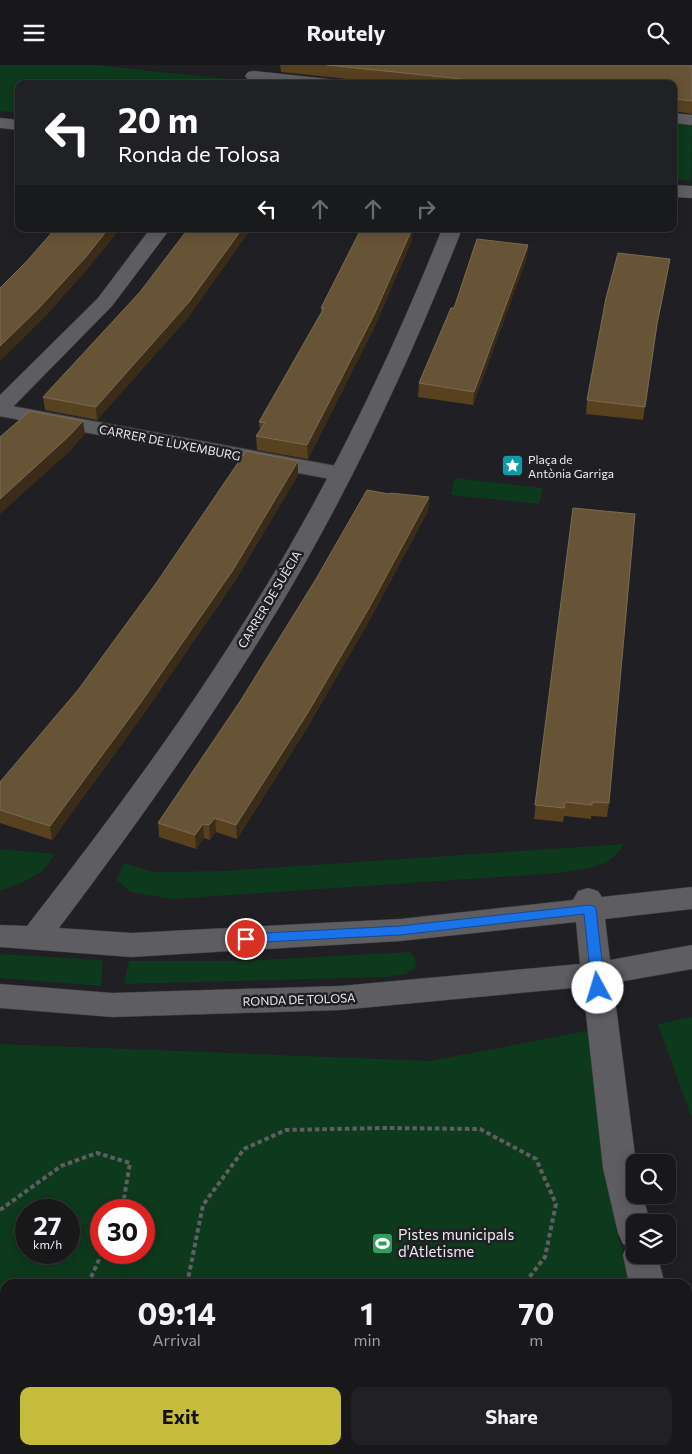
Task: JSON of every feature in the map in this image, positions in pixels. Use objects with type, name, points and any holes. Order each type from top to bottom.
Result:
[{"type":"street","points":[[254,75],[296,80]]},
{"type":"street","points":[[677,118],[692,120]]},
{"type":"street","points":[[0,123],[15,125]]},
{"type":"street","points":[[677,191],[692,192]]},
{"type":"street","points":[[0,409],[105,302],[158,232]]},
{"type":"street","name":"CARRER DE SUÈCIA","points":[[34,939],[162,767],[262,615],[341,474],[432,282],[451,232]]},
{"type":"street","name":"CARRER DE LUXEMBURG","points":[[0,409],[341,474]]},
{"type":"street","points":[[0,935],[34,939],[141,944],[400,930],[589,904],[692,898]]},
{"type":"street","points":[[589,904],[620,1168],[631,1214]]},
{"type":"street","name":"RONDA DE TOLOSA","points":[[0,997],[112,1005],[330,998],[597,974],[692,957]]},
{"type":"street","points":[[642,1264],[646,1279]]},
{"type":"path","points":[[188,1279],[202,1205],[244,1149],[286,1130],[385,1128],[480,1129],[536,1159],[556,1204],[545,1257],[528,1279]]},
{"type":"path","points":[[0,1210],[61,1166],[97,1153],[130,1163],[124,1199]]},
{"type":"path","points":[[90,1279],[97,1264]]},
{"type":"green space","points":[[0,65],[95,65],[227,79],[15,80],[15,113],[0,111]]},
{"type":"green space","points":[[677,123],[692,125],[691,181],[677,179]]},
{"type":"green space","points":[[455,478],[543,488],[539,504],[451,495]]},
{"type":"green space","points":[[624,844],[612,858],[604,863],[560,873],[172,899],[130,892],[117,880],[124,863],[154,872],[224,871]]},
{"type":"green space","points":[[0,849],[55,854],[43,871],[21,883],[0,891]]},
{"type":"green space","points":[[410,952],[415,958],[416,968],[406,974],[386,977],[124,984],[129,961],[242,961]]},
{"type":"green space","points":[[0,954],[103,960],[101,986],[0,978]]},
{"type":"green space","points":[[692,1017],[692,1119],[658,1024]]},
{"type":"green space","name":"Pistes municipals d'Atletisme","points":[[602,1028],[617,1233],[631,1279],[0,1279],[0,1044],[430,1061]]},
{"type":"building","points":[[327,65],[692,65],[692,101],[677,99],[677,80],[471,80]]},
{"type":"building","points":[[52,232],[106,232],[85,258],[38,309],[0,346],[0,288]]},
{"type":"building","points":[[186,232],[240,232],[189,302],[96,407],[43,397],[140,292]]},
{"type":"building","points":[[359,232],[411,232],[374,315],[307,445],[256,436],[265,423],[259,422],[324,308],[321,308]]},
{"type":"building","points":[[477,239],[528,245],[474,392],[419,383],[451,308],[454,308]]},
{"type":"building","points":[[618,253],[670,259],[657,324],[645,407],[587,400],[606,298]]},
{"type":"building","points":[[30,411],[83,421],[0,499],[0,437]]},
{"type":"building","points":[[246,451],[298,461],[233,570],[139,705],[50,826],[0,810],[0,782],[78,690],[157,582]]},
{"type":"building","points":[[367,490],[389,494],[429,497],[369,608],[307,714],[236,825],[215,818],[209,825],[203,824],[195,835],[158,823],[241,700],[316,579]]},
{"type":"building","points":[[573,508],[635,514],[609,803],[592,802],[592,805],[565,802],[564,808],[535,805]]},
{"type":"place","name":"Plaça de Antònia Garriga","points":[[512,466]]},
{"type":"place","name":"Pistes municipals d'Atletisme","points":[[382,1243]]},
{"type":"route","points":[[246,939],[400,930],[590,909],[598,988]]}]
